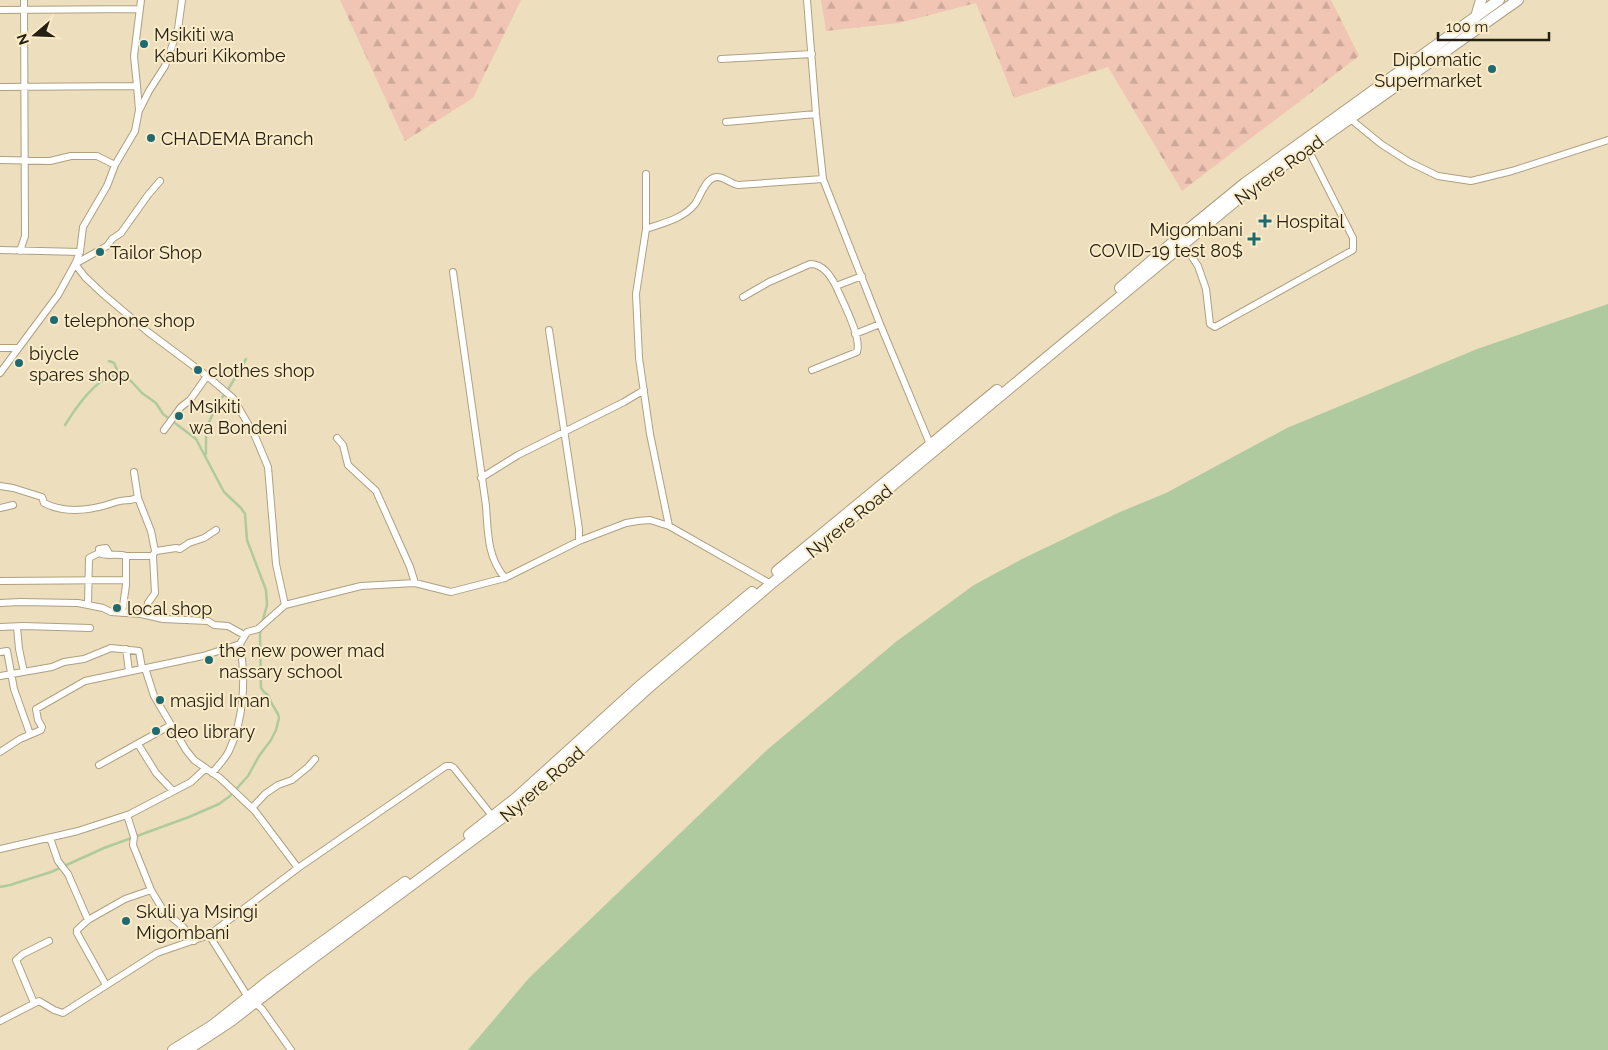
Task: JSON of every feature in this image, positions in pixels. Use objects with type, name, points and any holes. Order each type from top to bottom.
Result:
[{"type":"main road","points":[[1476,17],[1481,0]]},
{"type":"main road","name":"Nyrere Road","points":[[173,1050],[251,1000],[325,949],[521,804],[647,689],[930,444],[1181,240],[1308,149],[1347,116],[1499,0]]},
{"type":"main road","name":"Nyrere Road","points":[[187,1050],[231,1021],[251,1000],[493,816],[563,757],[642,684],[894,484],[1181,240],[1245,183],[1518,0]]},
{"type":"street","points":[[20,251],[25,236],[23,161],[24,0]]},
{"type":"street","points":[[139,110],[134,56],[141,0]]},
{"type":"street","points":[[0,373],[58,295],[75,264],[80,252],[83,227],[107,186],[115,165],[135,131],[139,110],[148,91],[165,66],[178,29],[182,0]]},
{"type":"street","points":[[807,0],[823,179],[930,444]]},
{"type":"street","points":[[0,10],[140,9]]},
{"type":"street","points":[[721,59],[812,54]]},
{"type":"street","points":[[0,87],[137,86]]},
{"type":"street","points":[[726,122],[816,114]]},
{"type":"street","points":[[1347,116],[1382,144],[1409,162],[1438,176],[1471,181],[1512,171],[1608,140]]},
{"type":"street","points":[[1181,240],[1198,266],[1206,289],[1210,324],[1215,327],[1353,250],[1353,238],[1308,149]]},
{"type":"street","points":[[0,160],[50,161],[71,156],[97,156],[115,165]]},
{"type":"street","points":[[646,174],[646,229],[636,294],[639,358],[650,434],[670,526]]},
{"type":"street","points":[[646,229],[683,214],[694,205],[713,178],[720,178],[738,185],[823,179]]},
{"type":"street","points":[[75,264],[107,246],[121,233],[160,181]]},
{"type":"street","points":[[0,250],[80,252]]},
{"type":"street","points":[[75,264],[85,277],[110,300],[148,332],[208,376],[233,398],[255,436],[268,467],[276,564],[285,605]]},
{"type":"street","points":[[743,297],[769,282],[810,264],[816,264],[832,278],[856,334],[858,348],[857,352],[812,370]]},
{"type":"street","points":[[453,272],[486,506],[489,541],[497,569],[505,578]]},
{"type":"street","points":[[836,286],[862,276]]},
{"type":"street","points":[[856,334],[880,324]]},
{"type":"street","points":[[549,330],[579,529],[579,541]]},
{"type":"street","points":[[0,348],[18,348]]},
{"type":"street","points":[[164,430],[208,376]]},
{"type":"street","points":[[481,478],[518,455],[644,390]]},
{"type":"street","points":[[337,438],[343,445],[348,465],[376,491],[410,567],[415,583]]},
{"type":"street","points":[[134,472],[138,497],[151,530],[154,553],[155,592],[149,600],[146,615]]},
{"type":"street","points":[[0,486],[42,497],[44,503],[51,506],[78,511],[121,501],[131,501],[138,497]]},
{"type":"street","points":[[0,508],[13,505]]},
{"type":"street","points":[[212,773],[228,753],[240,717],[244,671],[240,644],[247,632],[260,627],[285,605],[361,586],[415,583],[452,592],[505,578],[579,541],[626,523],[650,520],[670,526],[768,583]]},
{"type":"street","points":[[88,605],[89,558],[99,554],[126,556],[176,548],[180,549],[216,530]]},
{"type":"street","points":[[122,613],[126,580],[126,556]]},
{"type":"street","points":[[0,581],[126,580]]},
{"type":"street","points":[[0,603],[88,605],[122,613],[163,619],[208,621],[214,625],[228,626],[244,636]]},
{"type":"street","points":[[0,627],[90,628]]},
{"type":"street","points":[[17,627],[24,672]]},
{"type":"street","points":[[0,752],[20,738],[42,728],[36,709],[85,681],[202,656],[240,644]]},
{"type":"street","points":[[19,648],[3,651],[30,734]]},
{"type":"street","points":[[0,676],[84,659],[111,648],[139,651],[154,696],[186,750],[194,760],[234,791],[252,808],[298,868]]},
{"type":"street","points":[[126,649],[129,671]]},
{"type":"street","points":[[98,765],[172,725]]},
{"type":"street","points":[[138,744],[156,772],[173,791]]},
{"type":"street","points":[[252,808],[265,794],[278,785],[292,780],[308,768],[315,759]]},
{"type":"street","points":[[0,1021],[39,1001],[63,1013],[157,953],[209,936],[298,868],[446,766],[454,768],[493,816]]},
{"type":"street","points":[[0,849],[78,831],[127,815],[150,805],[190,782],[206,768]]},
{"type":"street","points":[[127,815],[134,838],[133,845],[151,890],[163,910],[183,927],[194,941]]},
{"type":"street","points":[[50,838],[61,866],[78,895],[88,920]]},
{"type":"street","points":[[106,985],[78,930],[88,920],[125,899],[151,890]]},
{"type":"street","points":[[209,936],[251,1000],[268,1016],[291,1050]]},
{"type":"street","points":[[34,1003],[16,960],[23,954],[49,941]]},
{"type":"green space","points":[[340,0],[521,0],[473,98],[405,141]]},
{"type":"green space","points":[[821,0],[1331,0],[1359,56],[1182,191],[1108,67],[1014,98],[976,3],[899,23],[826,31]]},
{"type":"shaded area","points":[[1608,304],[1608,1050],[468,1050],[529,978],[768,749],[897,641],[974,585],[1022,559],[1120,512],[1166,493],[1287,428],[1477,349]]},
{"type":"waterway","points":[[206,454],[206,429],[218,402],[226,393],[246,359]]},
{"type":"waterway","points":[[109,361],[114,363],[120,376],[131,381],[142,393],[156,403],[163,414],[196,439],[224,492],[245,514],[247,540],[266,590],[267,605],[262,623]]},
{"type":"waterway","points":[[65,425],[81,402],[95,387],[110,376],[118,375]]},
{"type":"waterway","points":[[0,887],[51,872],[104,848],[189,817],[219,804],[230,796],[248,776],[271,740],[279,718],[268,695],[261,688],[261,629]]},
{"type":"place","name":"Msikiti wa Kaburi Kikombe","points":[[144,44]]},
{"type":"place","name":"Diplomatic Supermarket","points":[[1492,69]]},
{"type":"place","name":"CHADEMA Branch","points":[[151,138]]},
{"type":"place","name":"Hospital","points":[[1265,221]]},
{"type":"place","name":"Migombani COVID-19 test 80$","points":[[1254,239]]},
{"type":"place","name":"Tailor Shop","points":[[100,252]]},
{"type":"place","name":"telephone shop","points":[[54,320]]},
{"type":"place","name":"biycle spares shop","points":[[19,363]]},
{"type":"place","name":"clothes shop","points":[[198,370]]},
{"type":"place","name":"Msikiti wa Bondeni","points":[[179,416]]},
{"type":"place","name":"local shop","points":[[117,608]]},
{"type":"place","name":"the new power mad nassary school","points":[[209,660]]},
{"type":"place","name":"masjid Iman","points":[[160,700]]},
{"type":"place","name":"deo library","points":[[156,731]]},
{"type":"place","name":"Skuli ya Msingi Migombani","points":[[126,921]]}]
